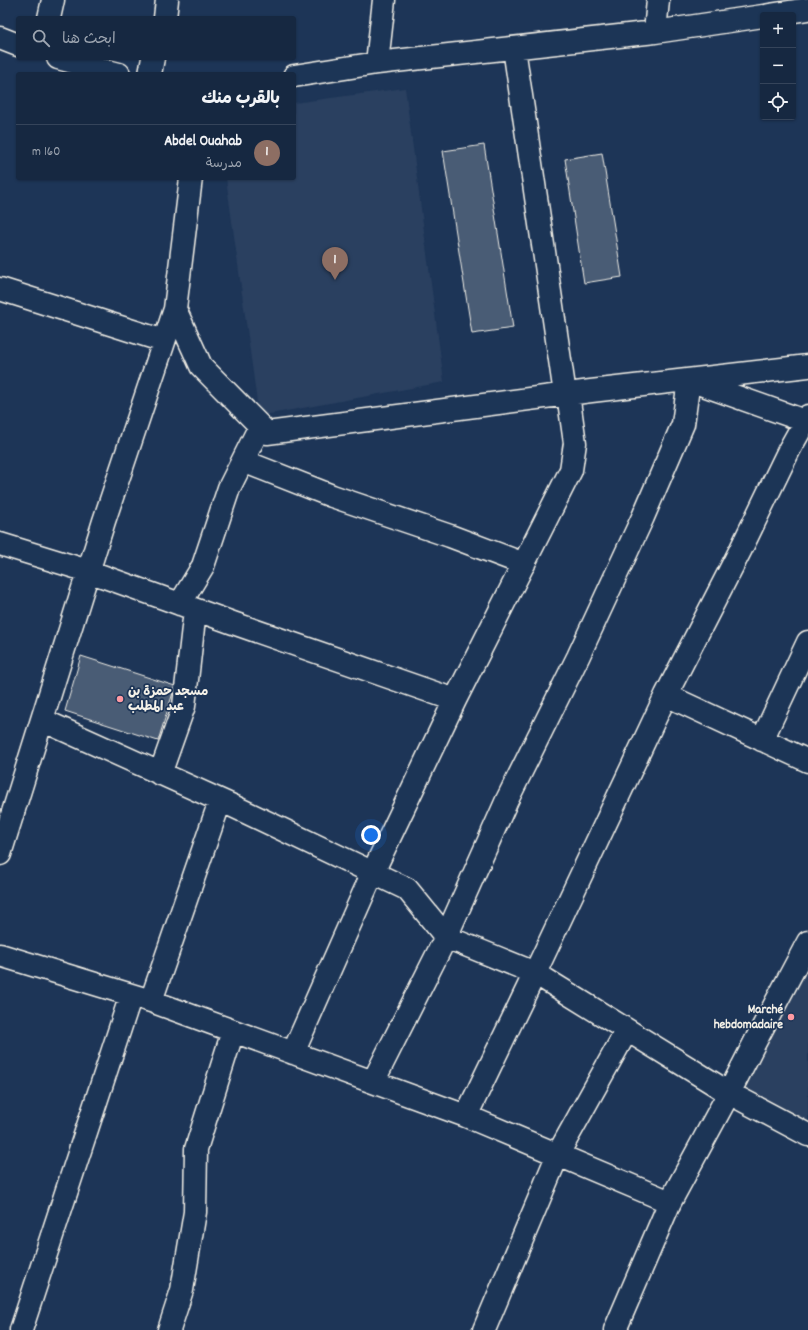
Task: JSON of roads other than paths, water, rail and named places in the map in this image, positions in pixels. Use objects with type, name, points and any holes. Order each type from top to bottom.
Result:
[{"type":"street","points":[[49,16],[53,0]]},
{"type":"street","points":[[165,16],[167,0]]},
{"type":"street","points":[[377,62],[384,0]]},
{"type":"street","points":[[655,32],[658,0]]},
{"type":"street","points":[[788,12],[808,9]]},
{"type":"street","points":[[296,76],[377,62],[655,32],[760,16]]},
{"type":"street","points":[[0,38],[16,44]]},
{"type":"street","points":[[293,1053],[373,872],[455,700],[571,470],[575,443],[566,394],[514,48]]},
{"type":"street","points":[[66,60],[111,72]]},
{"type":"street","points":[[150,72],[153,60]]},
{"type":"street","points":[[0,854],[88,571],[175,309],[191,180]]},
{"type":"street","points":[[0,289],[164,341]]},
{"type":"street","points":[[175,309],[201,366],[267,433],[566,394],[808,366]]},
{"type":"street","points":[[466,1116],[536,973],[666,695],[741,549],[789,450],[807,419],[689,380]]},
{"type":"street","points":[[373,1082],[446,937],[507,800],[578,657],[646,510],[683,424],[689,380]]},
{"type":"street","points":[[160,774],[184,706],[189,659],[188,607],[229,488],[260,426]]},
{"type":"street","points":[[243,461],[332,496],[450,536],[524,564]]},
{"type":"street","points":[[0,544],[88,571],[455,700]]},
{"type":"street","points":[[762,740],[808,642]]},
{"type":"street","points":[[666,695],[808,761]]},
{"type":"street","points":[[42,720],[408,889],[446,937],[536,973],[729,1093],[808,1135]]},
{"type":"street","points":[[151,1001],[220,801]]},
{"type":"street","points":[[615,1330],[670,1202],[808,942]]},
{"type":"street","points":[[0,955],[151,1001],[466,1116],[670,1202]]},
{"type":"street","points":[[21,1330],[97,1101],[130,995]]},
{"type":"street","points":[[484,1330],[558,1154],[627,1030]]},
{"type":"street","points":[[169,1330],[182,1290],[195,1212],[196,1149],[233,1031]]},
{"type":"place","name":"Abdel Ouahab","points":[[335,280]]},
{"type":"place","name":"مسجد حمزة بن عبد المطلب","points":[[120,699]]},
{"type":"place","name":"Marché hebdomadaire","points":[[791,1017]]}]
